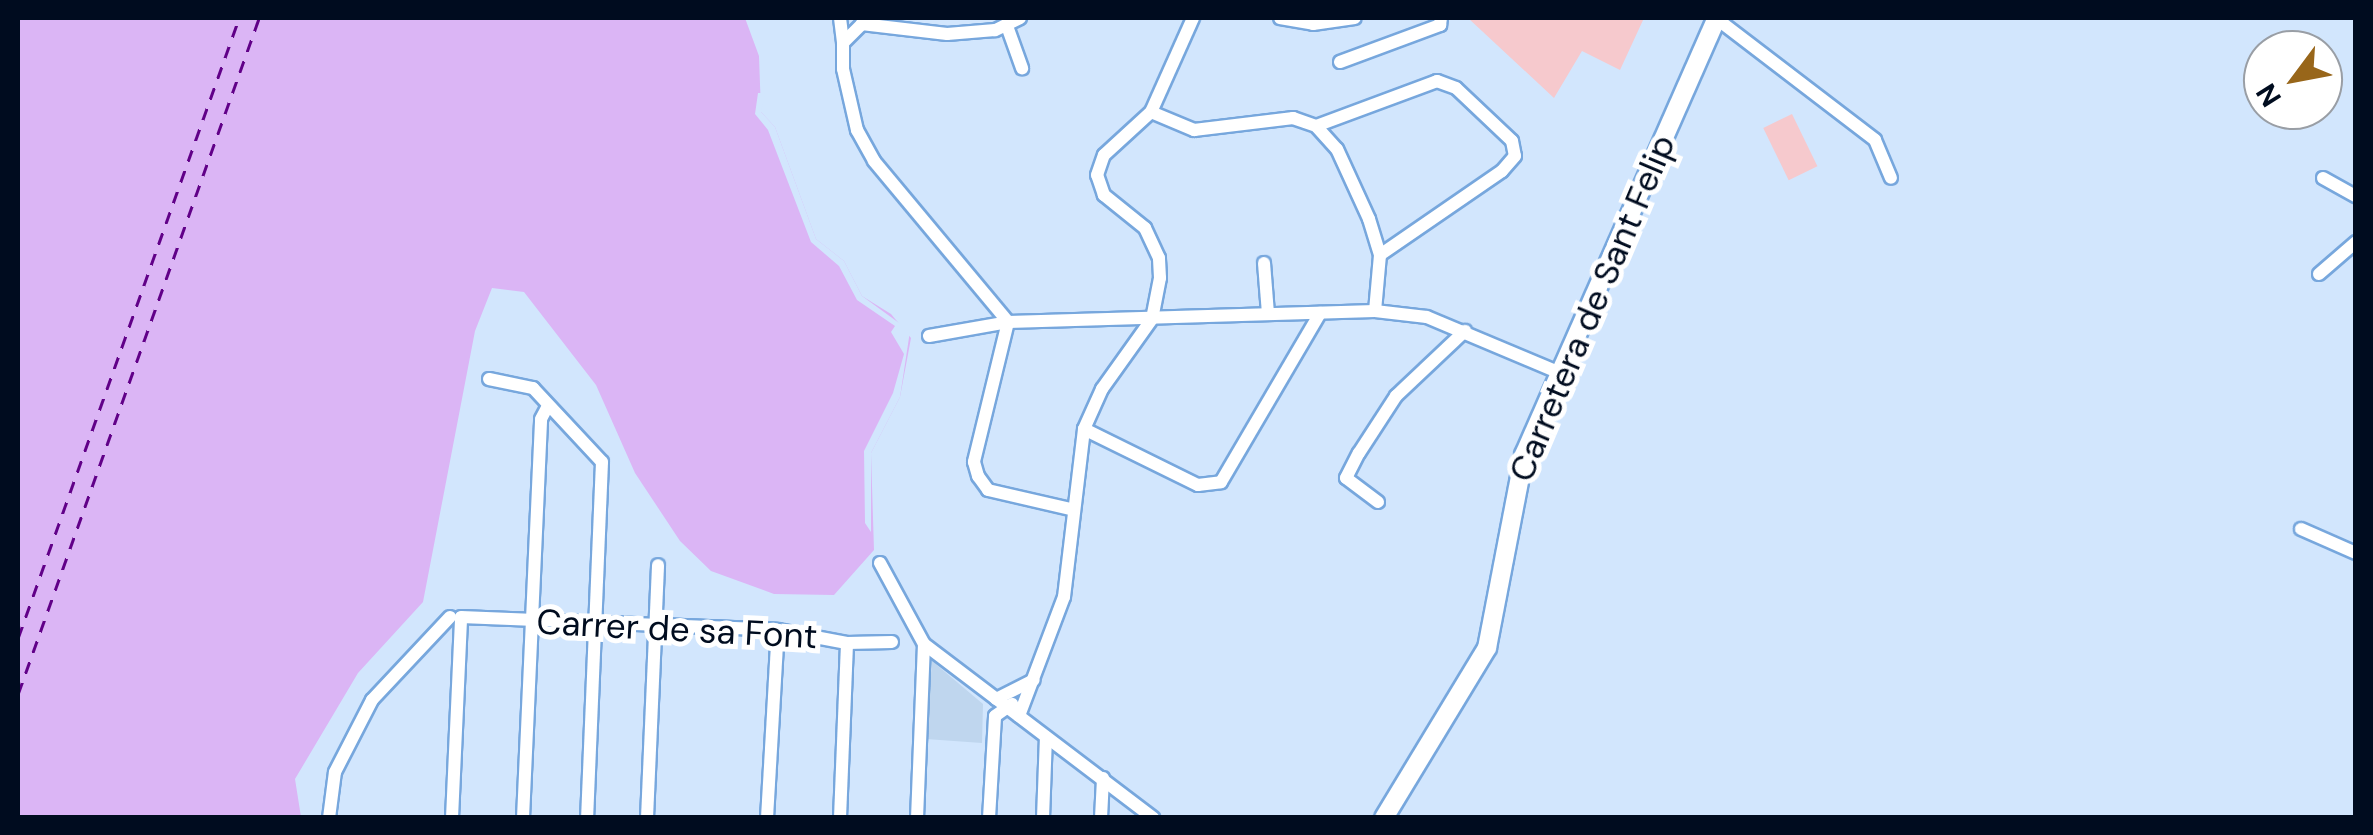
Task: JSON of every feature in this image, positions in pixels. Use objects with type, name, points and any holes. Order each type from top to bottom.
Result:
[{"type":"main road","name":"Carretera de Sant Felip","points":[[1384,818],[1487,648],[1524,454],[1717,18]]},
{"type":"main road","points":[[1372,818],[1411,771]]},
{"type":"street","points":[[840,18],[847,38],[849,104],[874,161],[1008,322]]},
{"type":"street","points":[[847,38],[877,21],[947,34],[1007,26],[1020,18]]},
{"type":"street","points":[[1019,716],[1064,597],[1070,509],[1084,429],[1102,389],[1152,319],[1160,258],[1145,228],[1104,195],[1096,174],[1104,155],[1151,112],[1193,18]]},
{"type":"street","points":[[1280,18],[1313,24],[1355,18]]},
{"type":"street","points":[[1340,62],[1440,26],[1441,18]]},
{"type":"street","points":[[1717,18],[1875,140],[1892,178]]},
{"type":"street","points":[[1007,26],[1022,68]]},
{"type":"street","points":[[1316,126],[1437,81],[1456,88],[1512,141],[1515,156],[1502,171],[1380,255]]},
{"type":"street","points":[[1151,112],[1194,130],[1292,118],[1316,126],[1337,148],[1380,255],[1376,311]]},
{"type":"street","points":[[2323,178],[2356,196]]},
{"type":"street","points":[[2319,274],[2356,242]]},
{"type":"street","points":[[1264,263],[1268,314]]},
{"type":"street","points":[[929,336],[1008,322],[1376,311],[1427,316],[1558,372]]},
{"type":"street","points":[[1084,429],[1198,485],[1221,482],[1320,313]]},
{"type":"street","points":[[1008,322],[974,462],[978,476],[988,490],[1070,509]]},
{"type":"street","points":[[1378,502],[1346,478],[1352,466],[1396,396],[1465,331]]},
{"type":"street","points":[[489,379],[533,388],[600,458],[604,480],[587,818]]},
{"type":"street","points":[[523,818],[542,412],[548,406]]},
{"type":"street","points":[[2301,529],[2356,553]]},
{"type":"street","points":[[880,563],[923,638],[1001,703],[1153,818]]},
{"type":"street","points":[[647,818],[658,565]]},
{"type":"street","points":[[329,818],[335,772],[372,700],[455,617]]},
{"type":"street","points":[[452,818],[455,617]]},
{"type":"street","name":"Carrer de sa Font","points":[[455,617],[778,630],[847,643],[892,642]]},
{"type":"street","points":[[768,818],[778,630]]},
{"type":"street","points":[[917,818],[923,638]]},
{"type":"street","points":[[840,818],[847,643]]},
{"type":"street","points":[[989,818],[995,716],[1001,703],[1034,680]]},
{"type":"street","points":[[1001,703],[1028,694]]},
{"type":"street","points":[[1042,818],[1046,736]]},
{"type":"street","points":[[1100,818],[1103,778]]},
{"type":"shaded area","points":[[18,18],[745,18],[759,56],[761,112],[775,127],[816,239],[844,261],[862,296],[891,314],[911,338],[900,397],[871,453],[874,550],[834,595],[774,594],[711,571],[680,541],[635,473],[596,385],[524,292],[492,288],[475,331],[423,602],[358,673],[295,779],[301,817],[18,817]]},
{"type":"shaded area","points":[[1468,18],[1644,18],[1620,70],[1582,51],[1554,98]]},
{"type":"shaded area","points":[[1792,114],[1817,166],[1789,180],[1763,128]]},
{"type":"shaded area","points":[[932,661],[983,704],[982,743],[926,739]]},
{"type":"pier","points":[[758,93],[765,93],[761,112],[775,127],[816,239],[844,261],[862,296],[910,331],[900,397],[871,453],[871,532],[865,523],[864,451],[893,393],[904,354],[891,332],[895,326],[857,300],[839,266],[811,242],[768,130],[755,114]]},
{"type":"ferry route","points":[[18,638],[239,18]]},
{"type":"ferry route","points":[[18,694],[259,18]]}]
